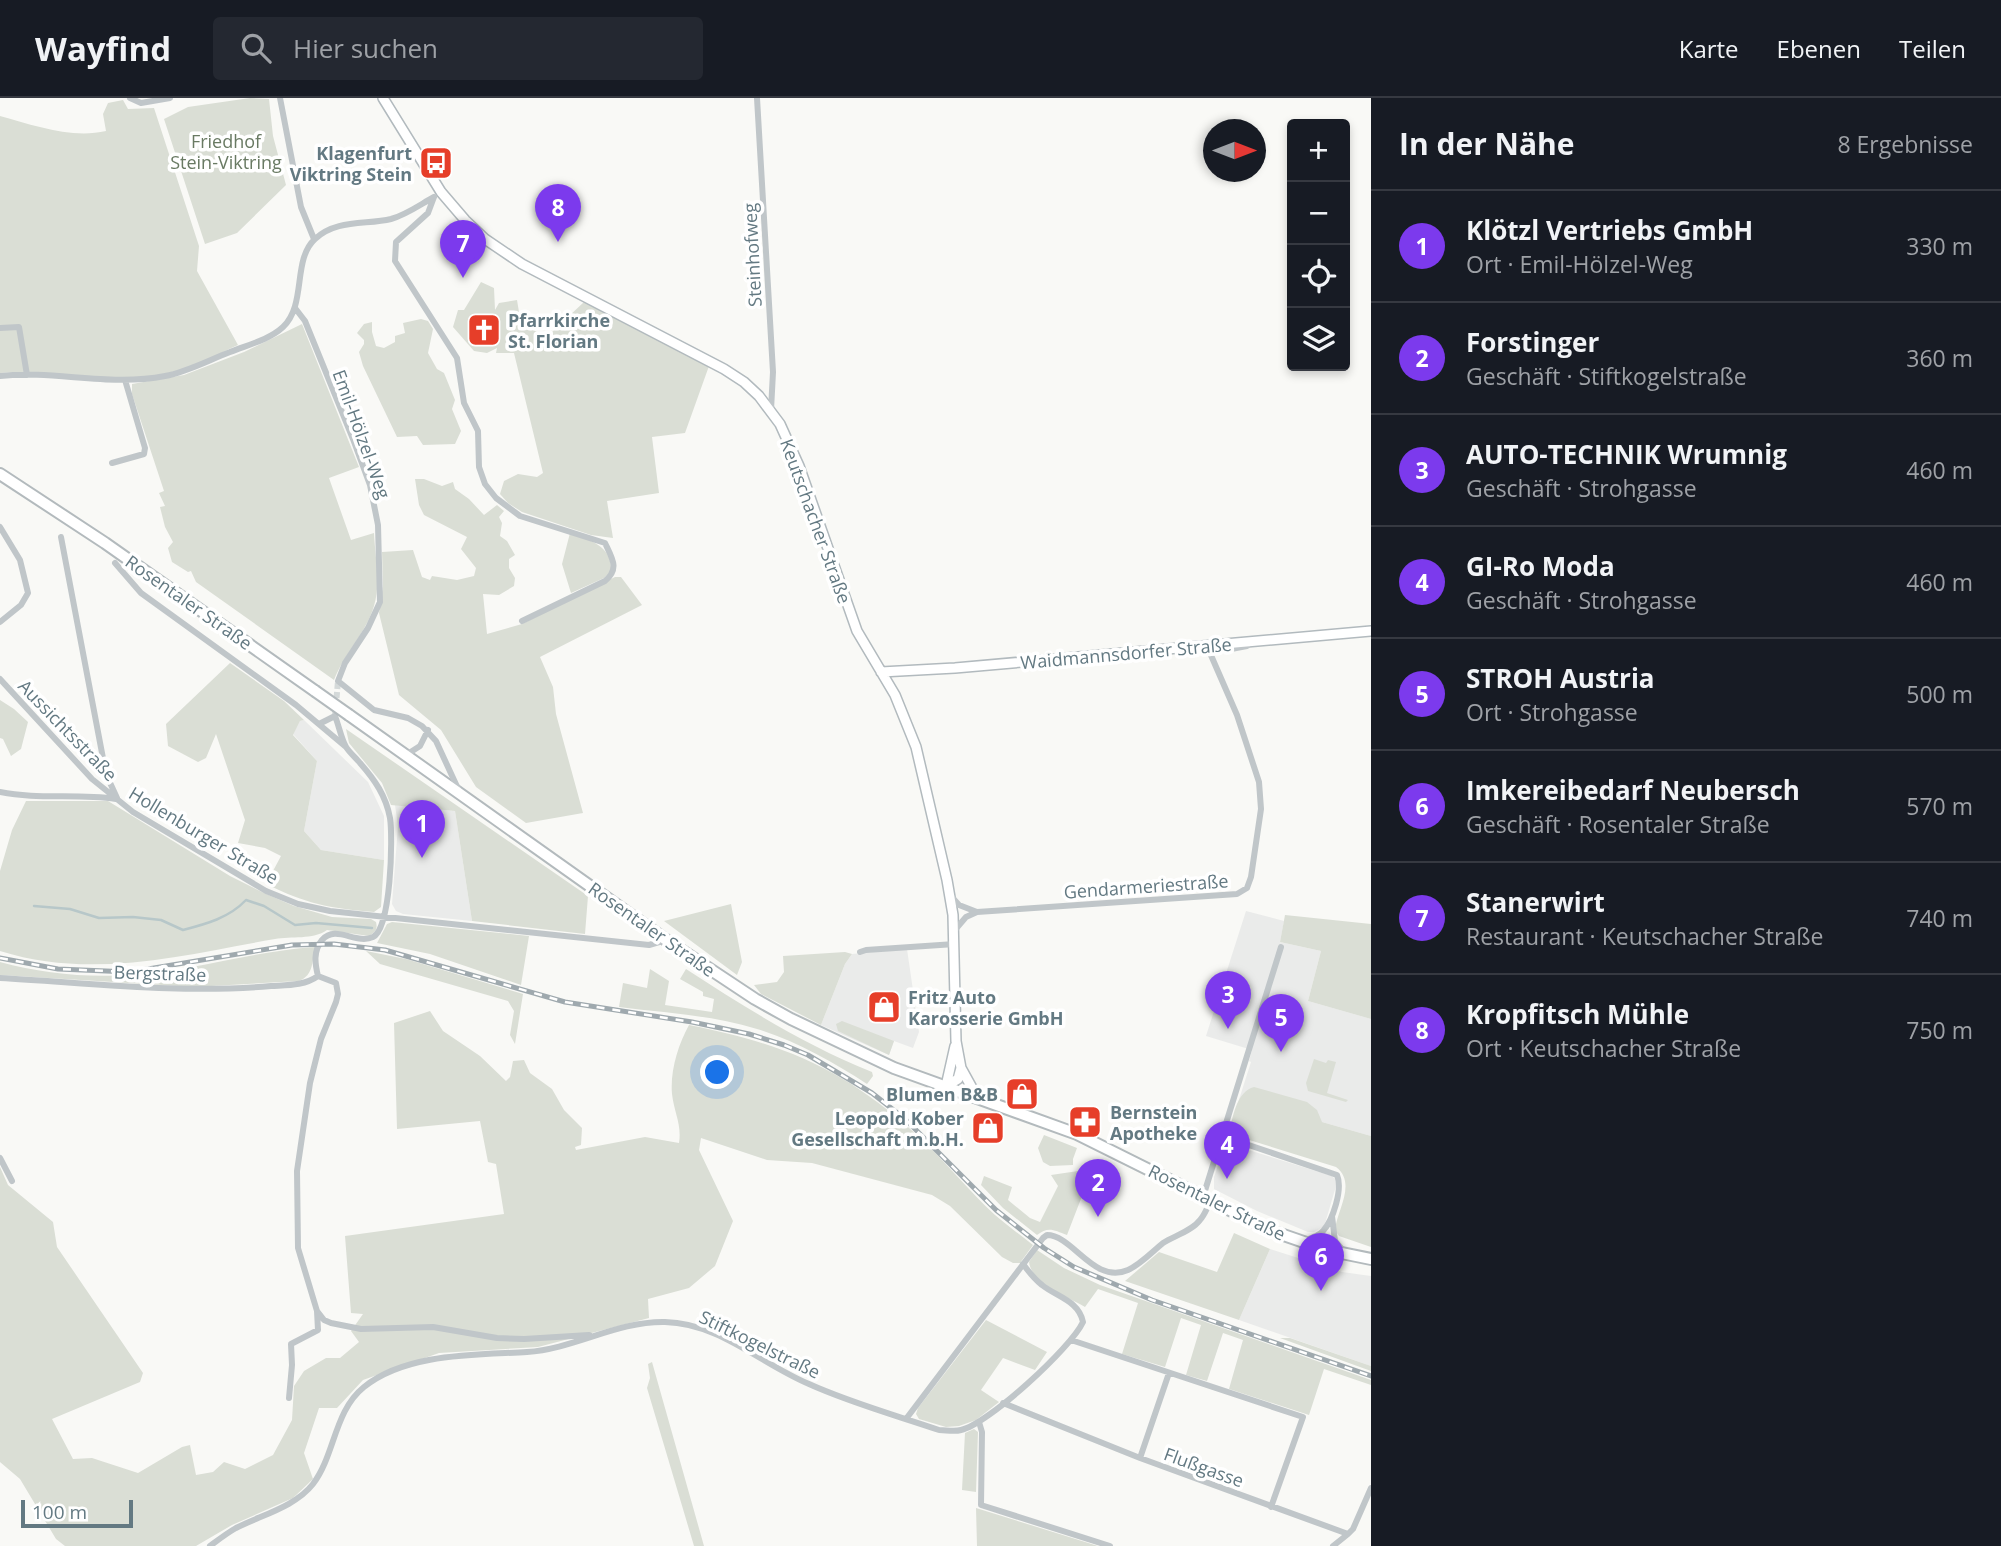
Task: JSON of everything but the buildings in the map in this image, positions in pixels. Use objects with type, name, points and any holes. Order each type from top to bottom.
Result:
[{"type":"main road","name":"Keutschacher Straße","points":[[383,98],[438,195],[503,253],[724,369],[744,382],[771,410],[799,466],[857,631],[895,695],[916,747],[953,915],[956,1041]]},
{"type":"main road","name":"Rosentaler Straße","points":[[0,474],[105,543],[745,993],[791,1019],[894,1068],[1077,1134],[1300,1242],[1371,1259]]},
{"type":"main road","name":"Waidmannsdorfer Straße","points":[[881,673],[1371,631]]},
{"type":"main road","points":[[946,1086],[956,1041]]},
{"type":"main road","points":[[956,1041],[961,1068],[977,1097]]},
{"type":"main road","points":[[946,1086],[958,1079],[961,1068]]},
{"type":"street","points":[[130,98],[141,103],[170,98]]},
{"type":"street","points":[[280,98],[301,207],[314,239]]},
{"type":"street","name":"Steinhofweg","points":[[757,98],[773,373],[771,410]]},
{"type":"street","points":[[0,376],[125,380],[169,376],[267,337],[283,327],[296,308],[304,260],[314,239],[345,224],[396,217],[438,195]]},
{"type":"street","points":[[438,195],[428,212],[396,242],[395,261],[457,358],[464,403],[478,431],[479,467],[485,484],[496,498],[520,516],[605,543],[614,564],[612,576],[606,581],[522,621]]},
{"type":"street","name":"Emil-Hölzel-Weg","points":[[296,308],[305,321],[353,439],[370,485],[378,526],[380,602],[368,628],[345,663],[338,681],[374,710],[408,718],[428,730]]},
{"type":"street","points":[[0,328],[19,327],[27,375]]},
{"type":"street","points":[[112,463],[144,454],[145,448],[125,380]]},
{"type":"street","points":[[0,527],[20,560],[28,593],[21,605],[0,622]]},
{"type":"street","name":"Hollenburger Straße","points":[[61,537],[106,774],[118,799],[133,812],[266,891],[298,904],[330,911],[550,936],[649,944],[666,940]]},
{"type":"street","points":[[115,563],[141,593],[319,724],[346,747],[374,779],[383,794],[390,819],[390,860],[380,931],[372,938],[365,939],[335,934],[327,936],[320,942],[316,952],[318,976],[336,984],[338,993],[321,1039],[310,1083],[297,1171],[298,1248],[317,1311],[318,1330]]},
{"type":"street","name":"Gendarmeriestraße","points":[[953,915],[957,911],[971,913],[1237,894],[1247,888],[1261,809],[1259,782],[1237,715],[1210,653],[1283,639]]},
{"type":"street","name":"Aussichtsstraße","points":[[0,679],[92,779],[118,799]]},
{"type":"street","points":[[319,724],[335,716],[346,747]]},
{"type":"street","points":[[406,755],[420,746],[428,730],[436,741],[461,795]]},
{"type":"street","points":[[0,792],[25,797],[118,799]]},
{"type":"street","points":[[949,894],[971,913],[954,932]]},
{"type":"street","points":[[860,952],[955,944]]},
{"type":"street","points":[[906,1419],[1043,1238],[1052,1235],[1058,1237],[1081,1257],[1102,1269],[1118,1273],[1131,1269],[1164,1243],[1200,1222],[1222,1136],[1282,947]]},
{"type":"street","name":"Bergstraße","points":[[0,978],[191,989],[302,983],[318,976]]},
{"type":"street","points":[[1222,1136],[1337,1175],[1339,1187],[1325,1230],[1300,1242]]},
{"type":"street","points":[[0,1158],[12,1181]]},
{"type":"street","points":[[1332,1214],[1335,1241],[1347,1255]]},
{"type":"street","points":[[1023,1264],[1039,1283],[1071,1303],[1078,1310],[1083,1322],[1071,1340],[979,1422],[982,1432],[981,1505],[1110,1546]]},
{"type":"street","points":[[317,1311],[324,1320],[331,1323],[361,1329],[433,1327],[498,1338],[598,1335]]},
{"type":"street","name":"Stiftkogelstraße","points":[[210,1546],[233,1529],[291,1503],[303,1494],[319,1475],[352,1398],[386,1373],[438,1357],[542,1351],[645,1322],[667,1322],[704,1328],[809,1385],[939,1430],[961,1430],[979,1422]]},
{"type":"street","points":[[289,1398],[291,1345],[331,1323]]},
{"type":"street","points":[[1071,1340],[1303,1418],[1271,1507]]},
{"type":"street","points":[[1140,1458],[1169,1373]]},
{"type":"street","name":"Flußgasse","points":[[1003,1403],[1140,1458],[1348,1534]]},
{"type":"street","points":[[1333,1546],[1353,1529],[1371,1488]]},
{"type":"shaded area","points":[[304,720],[368,782],[384,816],[384,860],[321,850],[304,831],[317,761],[293,734],[300,721]]},
{"type":"shaded area","points":[[395,805],[455,811],[472,921],[396,911],[392,904],[398,826]]},
{"type":"shaded area","points":[[1246,911],[1284,921],[1280,942],[1321,951],[1308,1001],[1371,1019],[1371,1136],[1322,1122],[1290,1130],[1235,1112],[1251,1062],[1252,1050],[1206,1036]]},
{"type":"shaded area","points":[[907,949],[919,1032],[913,1048],[894,1041],[889,1055],[821,1025],[845,964],[852,954]]},
{"type":"shaded area","points":[[1226,1143],[1332,1176],[1336,1180],[1336,1186],[1324,1227],[1308,1232],[1257,1211],[1214,1189],[1214,1177]]},
{"type":"shaded area","points":[[1270,1249],[1342,1272],[1371,1276],[1371,1366],[1239,1320]]},
{"type":"green space","name":"Friedhof Stein-Viktring","points":[[250,98],[269,99],[273,136],[286,185],[237,233],[205,244],[164,119],[188,107]]},
{"type":"green space","points":[[123,100],[128,109],[154,108],[199,246],[197,271],[238,345],[186,368],[147,377],[105,378],[0,373],[0,116],[52,130],[93,133],[106,131],[103,114],[108,103]]},
{"type":"green space","points":[[481,282],[494,288],[495,310],[499,303],[517,300],[519,312],[525,317],[526,325],[540,334],[552,332],[584,302],[709,366],[685,433],[652,437],[659,493],[607,501],[613,538],[591,535],[522,512],[500,494],[504,481],[518,474],[537,477],[543,473],[514,353],[496,353],[497,348],[487,353],[474,351],[453,327],[458,310],[464,310]]},
{"type":"green space","points":[[421,319],[428,321],[433,329],[428,353],[437,369],[444,373],[455,400],[452,409],[461,431],[455,444],[423,445],[417,436],[397,437],[359,352],[364,340],[357,333],[364,324],[372,322],[376,346],[384,348],[395,342],[395,336],[405,333],[403,323]]},
{"type":"green space","points":[[302,324],[359,467],[329,478],[351,540],[374,533],[377,579],[374,606],[334,680],[196,582],[191,571],[188,572],[172,562],[168,548],[173,542],[165,527],[160,507],[165,506],[159,493],[164,491],[132,394],[132,384],[184,375],[244,352]]},
{"type":"green space","points":[[415,479],[424,479],[442,486],[453,482],[455,489],[484,515],[497,505],[504,511],[499,517],[502,523],[500,536],[507,541],[515,555],[509,559],[509,568],[515,578],[514,586],[499,595],[483,594],[487,634],[522,624],[615,577],[621,577],[642,605],[540,657],[553,687],[556,714],[583,813],[526,823],[476,787],[441,730],[399,695],[379,613],[383,586],[382,552],[413,550],[422,577],[430,580],[432,576],[457,580],[474,576],[476,568],[461,549],[467,537],[424,515],[419,505]]},
{"type":"green space","points":[[570,533],[599,545],[611,563],[611,572],[604,578],[571,593],[562,564]]},
{"type":"green space","points":[[230,663],[284,701],[304,720],[300,721],[293,735],[317,761],[304,831],[321,850],[384,860],[381,907],[374,912],[318,904],[266,884],[281,856],[265,848],[238,843],[245,820],[216,734],[206,758],[198,762],[168,746],[166,724]]},
{"type":"green space","points":[[0,700],[28,722],[21,749],[11,756],[0,738]]},
{"type":"green space","points":[[346,729],[588,896],[585,934],[472,921],[455,811],[391,805],[382,783],[349,743]]},
{"type":"green space","points":[[26,801],[108,801],[230,876],[264,893],[294,906],[332,917],[371,919],[376,922],[376,929],[369,936],[327,930],[309,936],[275,939],[138,962],[69,964],[0,951],[0,871],[12,830]]},
{"type":"green space","points":[[731,904],[742,962],[737,975],[664,921]]},
{"type":"green space","points":[[1285,915],[1371,924],[1371,1019],[1308,1001],[1321,951],[1280,942]]},
{"type":"green space","points":[[392,922],[529,936],[521,985],[430,954],[377,943],[387,924]]},
{"type":"green space","points":[[315,947],[310,971],[299,981],[194,987],[0,975],[0,962],[63,974],[128,975]]},
{"type":"green space","points":[[366,951],[406,959],[523,994],[515,1044],[510,1035],[514,1011],[508,1001],[380,964]]},
{"type":"green space","points":[[845,952],[852,954],[845,964],[821,1025],[761,994],[754,985],[777,982],[784,972],[783,956]]},
{"type":"green space","points":[[650,969],[669,981],[665,1005],[712,1012],[714,999],[703,996],[703,992],[680,979],[686,969],[776,1025],[872,1072],[873,1076],[867,1084],[800,1046],[740,1024],[706,1017],[619,1007],[623,983],[647,988]]},
{"type":"green space","points":[[430,1011],[443,1031],[480,1056],[506,1081],[510,1077],[513,1061],[524,1060],[530,1073],[552,1089],[564,1110],[582,1128],[581,1145],[575,1147],[576,1150],[645,1137],[679,1143],[672,1076],[681,1041],[689,1025],[723,1032],[784,1051],[838,1076],[890,1112],[917,1135],[995,1215],[1033,1245],[1020,1263],[1013,1263],[1002,1257],[950,1206],[932,1195],[812,1163],[767,1160],[701,1138],[699,1150],[733,1221],[715,1266],[689,1288],[648,1299],[649,1318],[538,1347],[439,1353],[363,1380],[337,1408],[319,1408],[304,1453],[313,1479],[293,1498],[232,1525],[196,1546],[65,1546],[56,1539],[20,1479],[0,1462],[0,1167],[8,1185],[53,1222],[57,1247],[143,1373],[140,1382],[52,1419],[73,1459],[92,1458],[138,1473],[190,1445],[196,1475],[213,1472],[224,1462],[245,1469],[273,1455],[292,1420],[294,1386],[304,1371],[326,1358],[340,1358],[359,1342],[351,1331],[363,1314],[351,1313],[345,1236],[504,1214],[496,1164],[488,1162],[480,1121],[397,1129],[394,1023]]},
{"type":"green space","points":[[842,1021],[894,1041],[889,1055],[838,1031],[836,1024]]},
{"type":"green space","points":[[1314,1059],[1326,1063],[1328,1060],[1336,1062],[1327,1093],[1348,1100],[1346,1102],[1308,1091],[1306,1083]]},
{"type":"green space","points":[[1254,1087],[1307,1102],[1317,1110],[1322,1122],[1371,1136],[1371,1247],[1339,1236],[1335,1230],[1345,1189],[1342,1173],[1336,1167],[1233,1135],[1230,1128],[1237,1104],[1244,1093]]},
{"type":"green space","points":[[1044,1135],[1077,1148],[1073,1165],[1050,1166],[1043,1162],[1038,1148]]},
{"type":"green space","points":[[1085,1170],[1089,1178],[1067,1235],[1048,1230],[1037,1235],[1003,1208],[981,1185],[984,1176],[1012,1187],[1008,1200],[1030,1218],[1040,1222],[1058,1186],[1051,1175]]},
{"type":"green space","points":[[1234,1233],[1270,1249],[1239,1320],[1125,1281],[1159,1252],[1217,1272]]},
{"type":"green space","points":[[1037,1250],[1064,1268],[1100,1285],[1371,1380],[1371,1385],[1324,1369],[1309,1415],[1229,1389],[1243,1340],[1223,1333],[1207,1381],[1186,1375],[1201,1325],[1181,1318],[1165,1367],[1122,1354],[1138,1303],[1098,1289],[1085,1307],[1052,1289],[1037,1277],[1029,1262]]},
{"type":"green space","points":[[986,1320],[1047,1352],[1035,1370],[1003,1358],[981,1390],[999,1402],[976,1420],[946,1427],[919,1419],[916,1414],[918,1408]]},
{"type":"green space","points":[[1280,1338],[1290,1338],[1371,1366],[1371,1371]]},
{"type":"green space","points":[[652,1362],[704,1546],[694,1546],[647,1388],[650,1378],[648,1364]]},
{"type":"green space","points":[[974,1429],[978,1432],[976,1492],[962,1490],[965,1433]]},
{"type":"green space","points":[[976,1508],[1098,1546],[977,1546]]},
{"type":"waterway","points":[[34,906],[70,909],[99,918],[161,920],[183,930],[225,916],[246,900],[264,906],[295,925],[316,923],[372,928]]},
{"type":"tunnel","points":[[335,716],[338,681]]},
{"type":"railway","points":[[0,958],[58,969],[130,972],[292,945],[334,944],[385,950],[565,1002],[749,1034],[808,1055],[872,1093],[905,1119],[996,1210],[1044,1248],[1074,1267],[1152,1300],[1371,1376]]},
{"type":"place","name":"Klagenfurt Viktring Stein","points":[[436,163]]},
{"type":"place","name":"Kropfitsch Mühle","points":[[558,242]]},
{"type":"place","name":"Stanerwirt","points":[[463,278]]},
{"type":"place","name":"Pfarrkirche St. Florian","points":[[484,330]]},
{"type":"place","name":"Klötzl Vertriebs GmbH","points":[[422,858]]},
{"type":"place","name":"Fritz Auto Karosserie GmbH","points":[[884,1007]]},
{"type":"place","name":"AUTO-TECHNIK Wrumnig","points":[[1228,1029]]},
{"type":"place","name":"STROH Austria","points":[[1281,1052]]},
{"type":"place","name":"Blumen B&B","points":[[1022,1094]]},
{"type":"place","name":"Bernstein Apotheke","points":[[1085,1122]]},
{"type":"place","name":"Leopold Kober Gesellschaft m.b.H.","points":[[988,1128]]},
{"type":"place","name":"GI-Ro Moda","points":[[1227,1179]]},
{"type":"place","name":"Forstinger","points":[[1098,1217]]},
{"type":"place","name":"Imkereibedarf Neubersch","points":[[1321,1291]]}]
